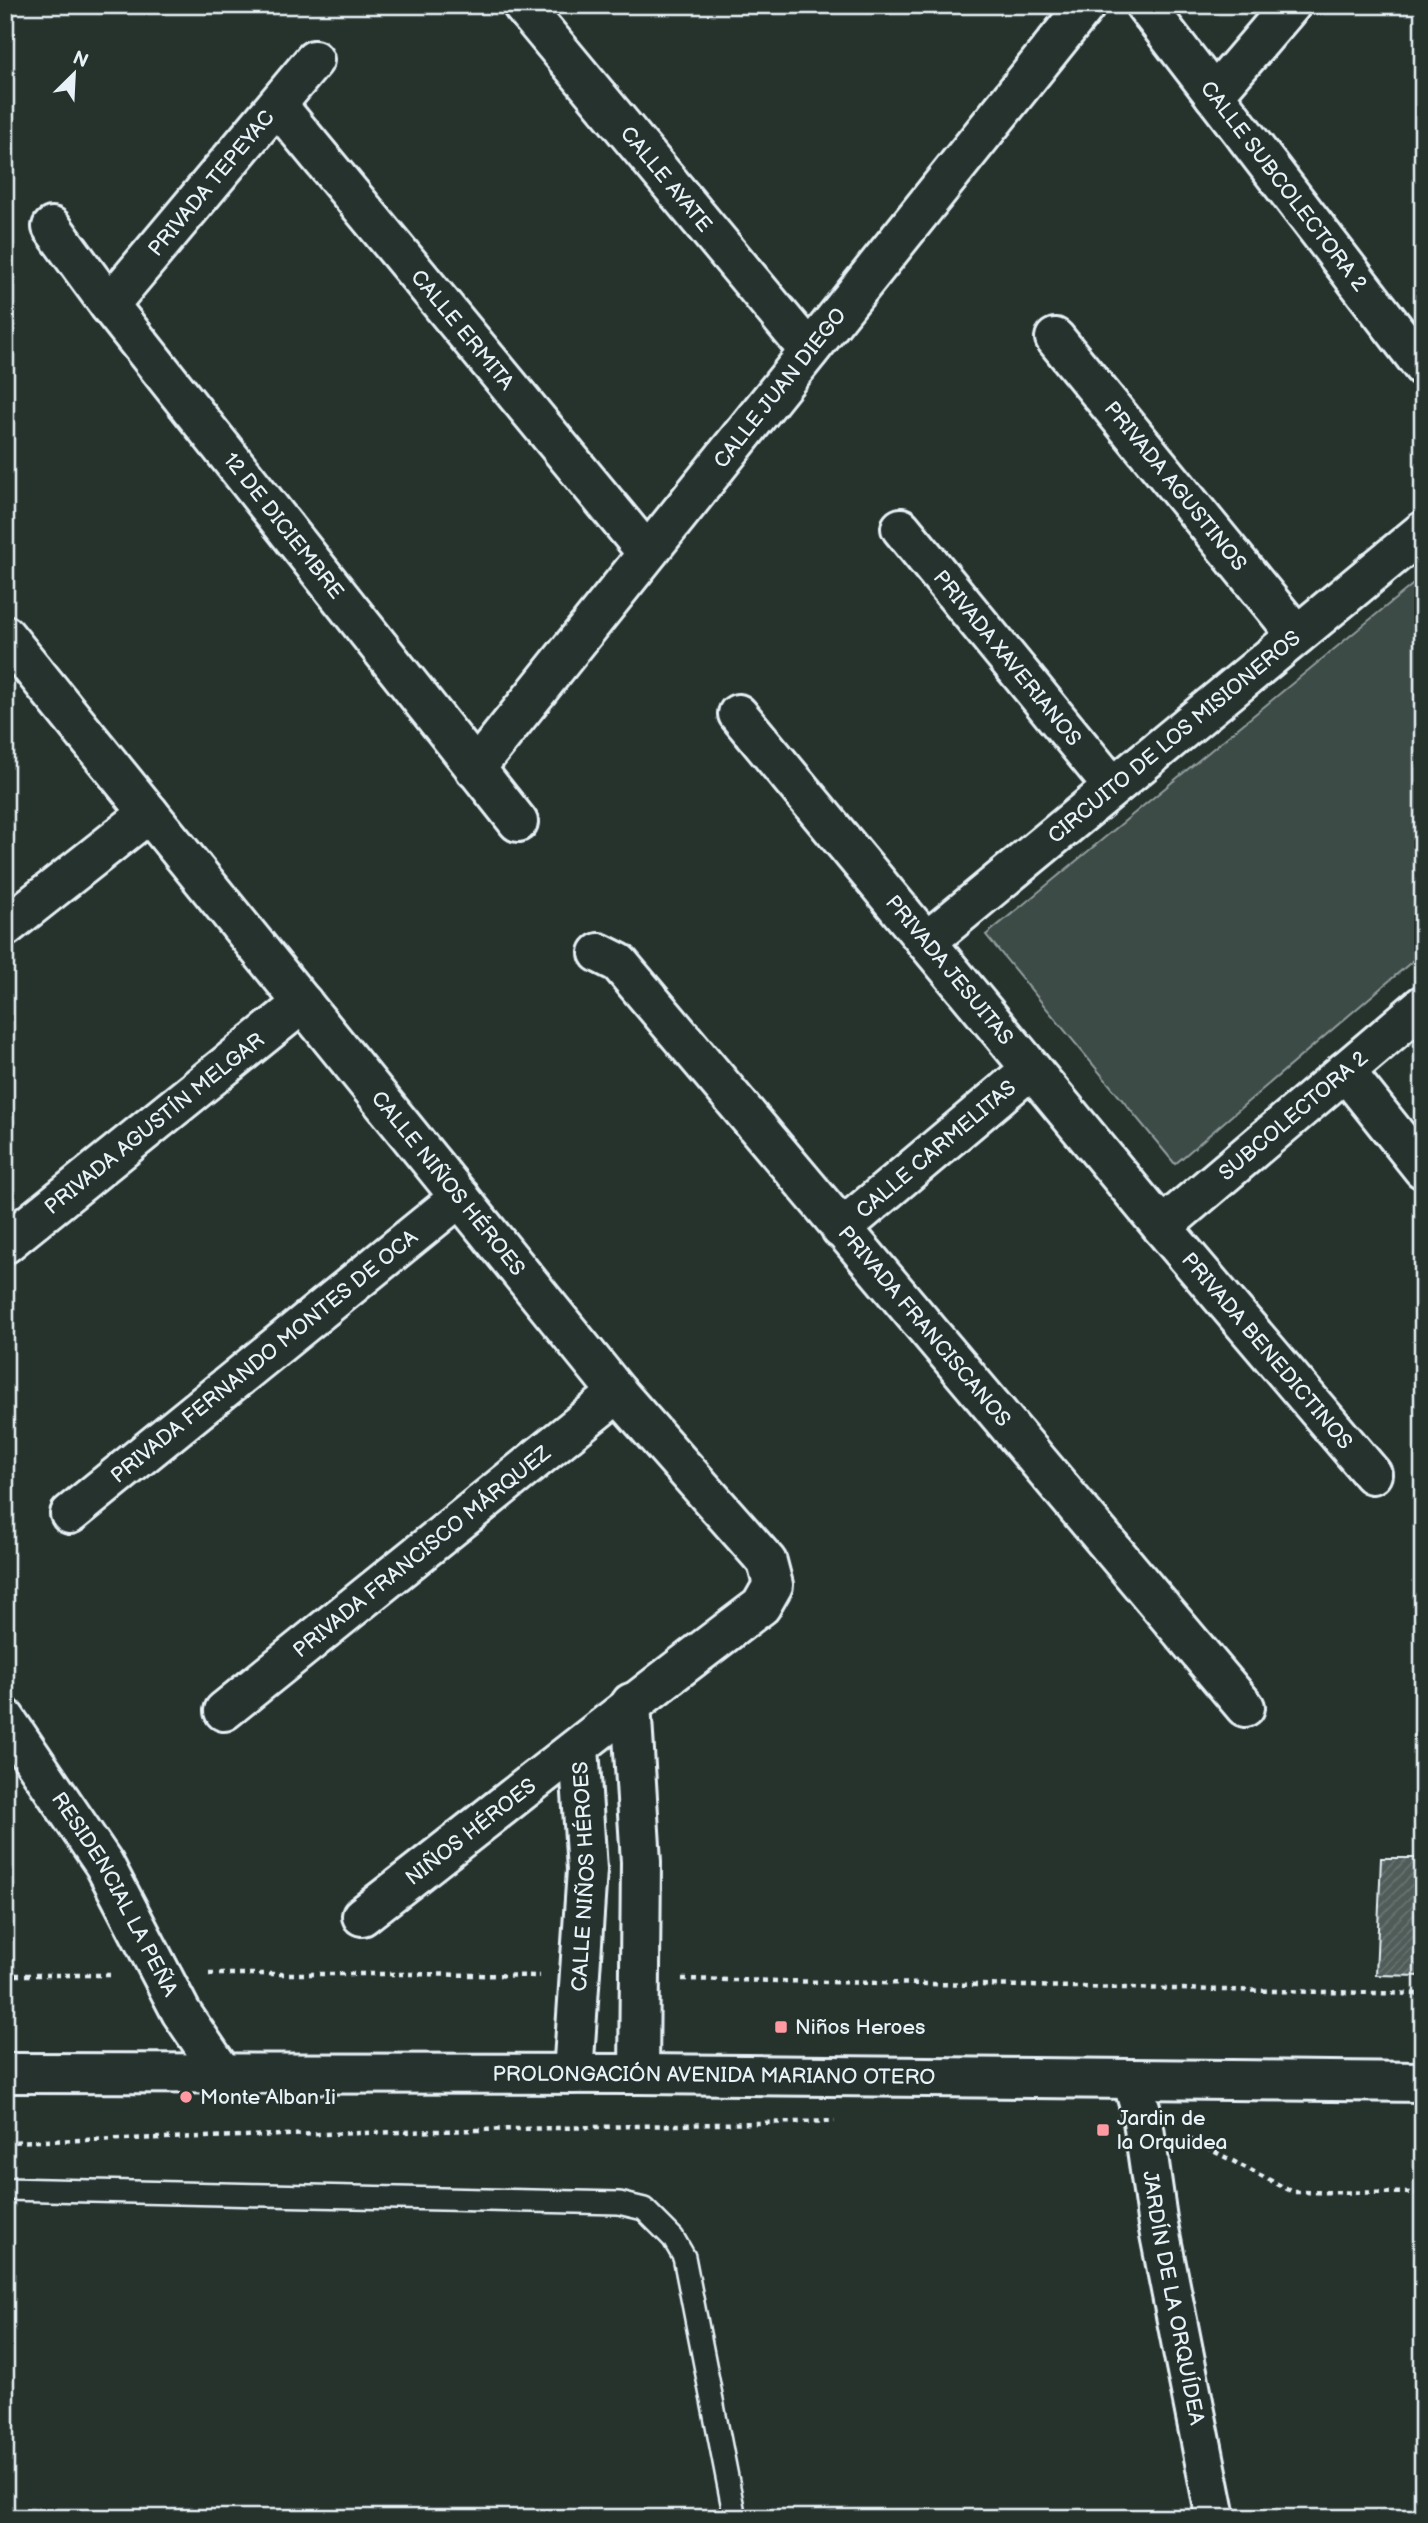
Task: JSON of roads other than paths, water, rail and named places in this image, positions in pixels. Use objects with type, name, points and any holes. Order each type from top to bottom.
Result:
[{"type":"street","name":"CALLE JUAN DIEGO","points":[[475,769],[1086,5]]},
{"type":"street","name":"CALLE SUBCOLECTORA 2","points":[[1145,5],[1423,367]]},
{"type":"street","points":[[1214,95],[1291,5]]},
{"type":"street","name":"CALLE AYATE","points":[[524,6],[809,351]]},
{"type":"street","name":"PRIVADA TEPEYAC","points":[[109,305],[314,60]]},
{"type":"street","name":"CALLE ERMITA","points":[[278,106],[647,554]]},
{"type":"street","name":"12 DE DICIEMBRE","points":[[52,227],[109,305],[518,822]]},
{"type":"street","name":"PRIVADA AGUSTINOS","points":[[1055,338],[1297,635]]},
{"type":"street","name":"PRIVADA XAVERIANOS","points":[[901,528],[1113,787]]},
{"type":"street","name":"CIRCUITO DE LOS MISIONEROS","points":[[926,942],[1423,531]]},
{"type":"street","name":"CALLE NIÑOS HÉROES","points":[[5,635],[618,1393],[767,1562],[774,1585],[761,1606],[631,1703],[579,1747],[587,1870],[573,2074]]},
{"type":"street","name":"PRIVADA JESUITAS","points":[[738,714],[1162,1227]]},
{"type":"street","points":[[5,927],[149,813]]},
{"type":"street","name":"PRIVADA FRANCISCANOS","points":[[599,953],[619,963],[1245,1707]]},
{"type":"street","name":"PRIVADA AGUSTÍN MELGAR","points":[[5,1244],[303,1003]]},
{"type":"street","name":"SUBCOLECTORA 2","points":[[1162,1227],[1423,1005]]},
{"type":"street","name":"CALLE CARMELITAS","points":[[841,1229],[1031,1069]]},
{"type":"street","points":[[1345,1071],[1423,1169]]},
{"type":"street","name":"PRIVADA FERNANDO MONTES DE OCA","points":[[69,1514],[460,1197]]},
{"type":"street","name":"PRIVADA BENEDICTINOS","points":[[1162,1227],[1372,1474]]},
{"type":"street","name":"PRIVADA FRANCISCO MÁRQUEZ","points":[[224,1711],[618,1393]]},
{"type":"street","points":[[631,1703],[641,1862],[639,2074]]},
{"type":"street","name":"RESIDENCIAL LA PEÑA","points":[[5,1718],[104,1864],[181,2012],[223,2074]]},
{"type":"street","name":"NIÑOS HÉROES","points":[[362,1916],[579,1747]]},
{"type":"street","name":"PROLONGACIÓN AVENIDA MARIANO OTERO","points":[[5,2073],[639,2074],[1137,2097],[1423,2082]]},
{"type":"street","name":"JARDÍN DE LA ORQUÍDEA","points":[[1137,2097],[1157,2219],[1216,2518]]},
{"type":"lane","points":[[5,2189],[619,2203],[644,2208],[673,2238],[684,2257],[735,2518]]},
{"type":"place","name":"Niños Heroes","points":[[781,2027]]},
{"type":"place","name":"Monte Alban Ii","points":[[186,2097]]},
{"type":"place","name":"Jardin de la Orquidea","points":[[1103,2130]]}]
